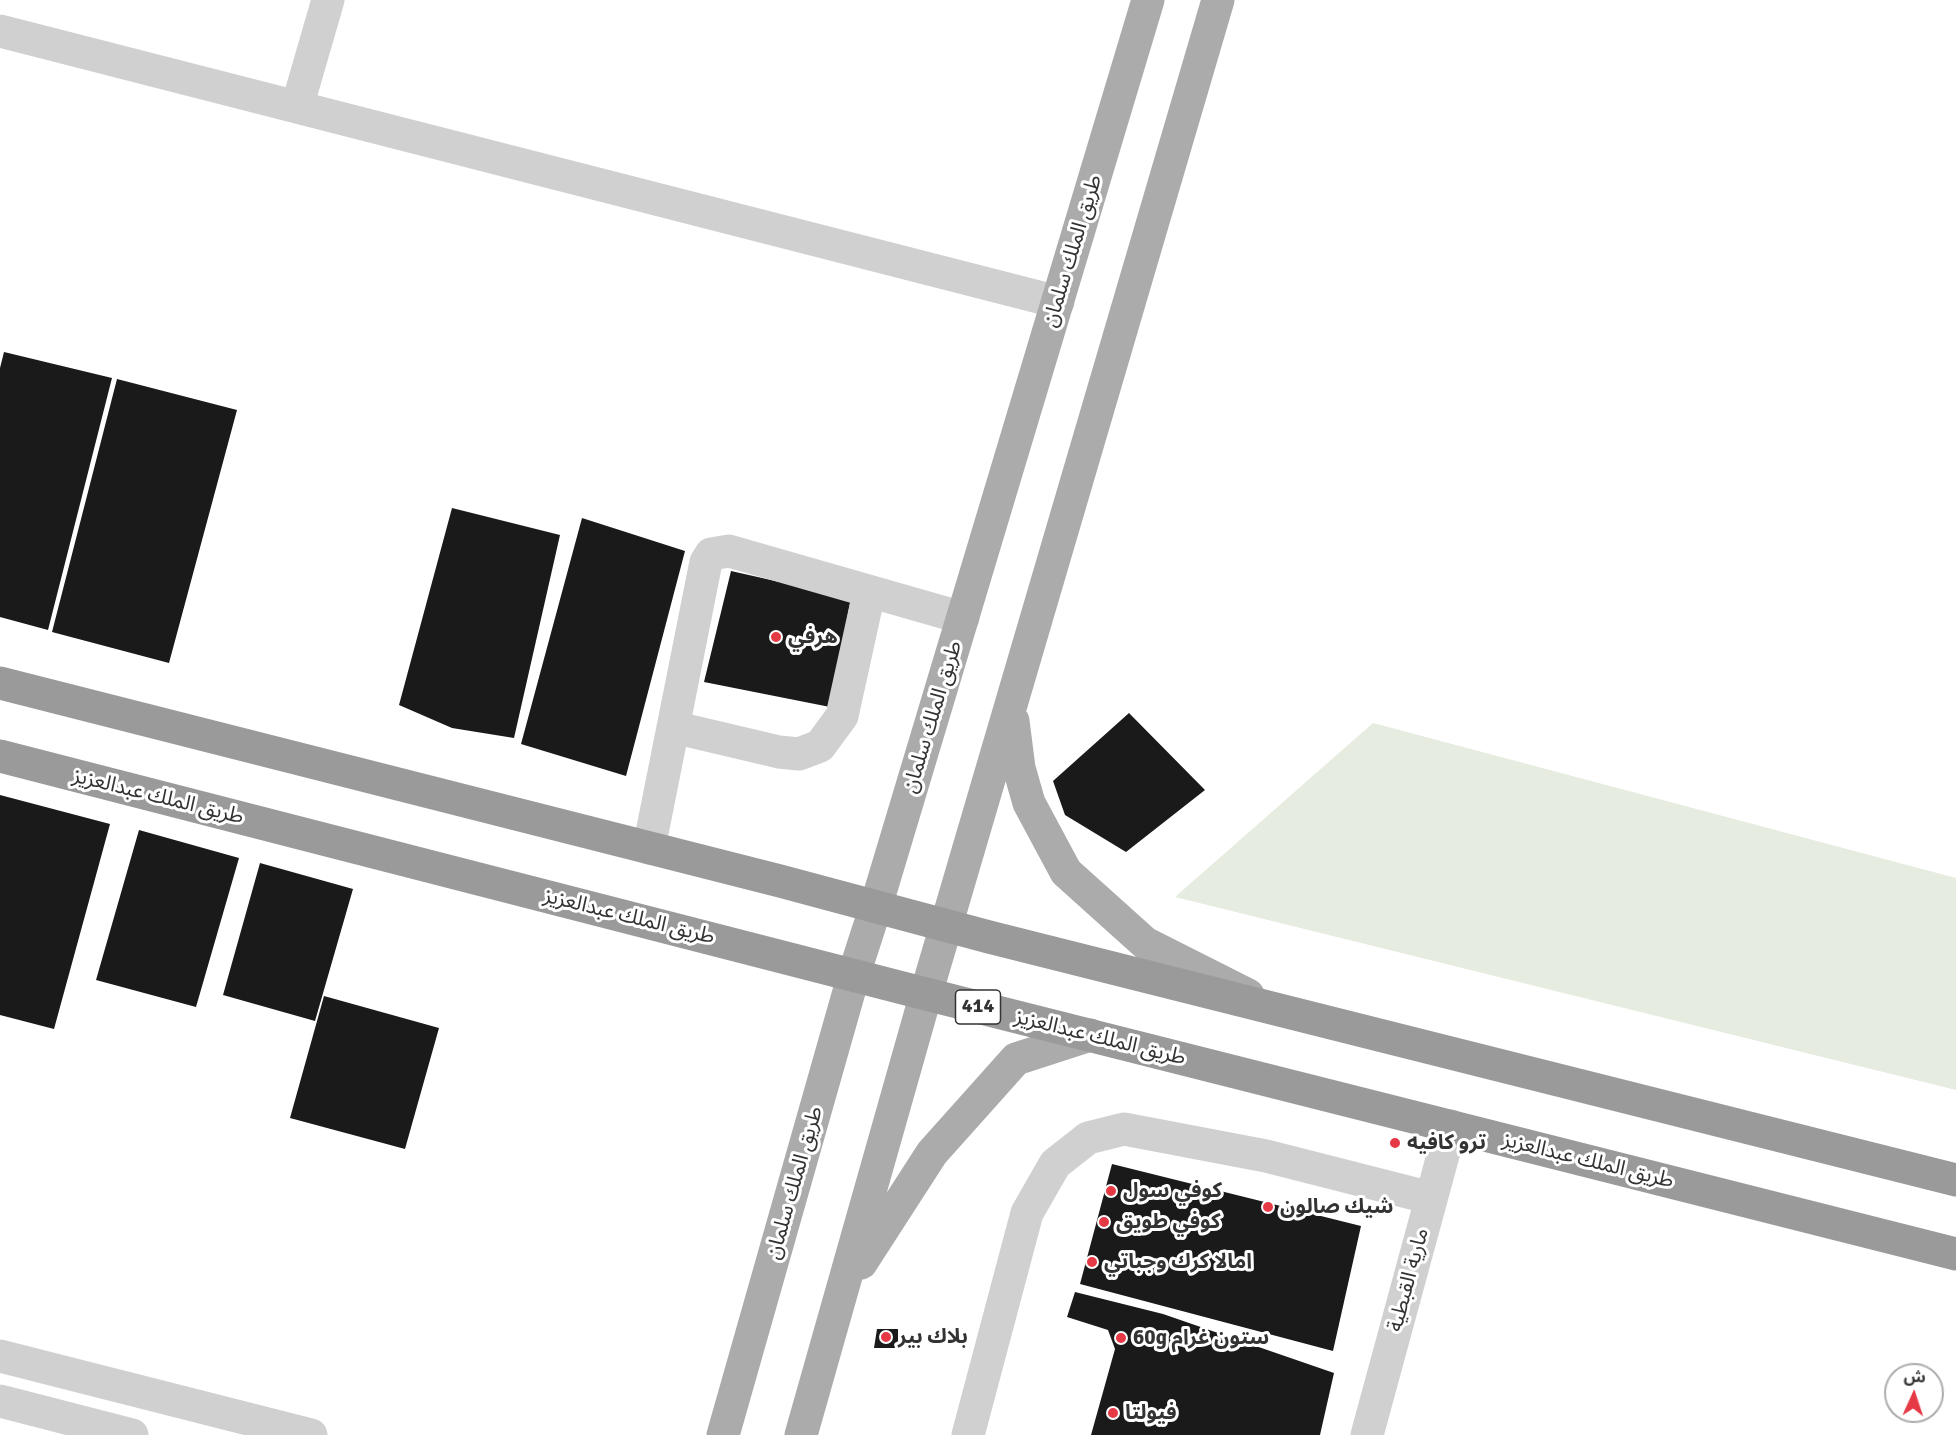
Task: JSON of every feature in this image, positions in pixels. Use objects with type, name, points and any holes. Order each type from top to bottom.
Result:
[{"type":"highway","points":[[0,683],[947,926],[1956,1180]]},
{"type":"highway","name":"طريق الملك عبدالعزيز","points":[[0,756],[926,994],[1956,1254]]},
{"type":"main road","name":"طريق الملك سلمان","points":[[723,1435],[854,974],[1148,0]]},
{"type":"main road","points":[[801,1435],[926,994],[1218,0]]},
{"type":"main road","points":[[1012,707],[1019,768],[1029,803],[1066,872],[1145,943],[1276,1009]]},
{"type":"main road","points":[[842,1293],[932,1153],[1017,1059],[1090,1035]]},
{"type":"street","points":[[297,107],[328,0]]},
{"type":"street","points":[[0,31],[1058,302]]},
{"type":"street","points":[[649,848],[706,562],[711,554],[729,551],[868,593],[963,618]]},
{"type":"street","points":[[673,728],[779,752],[799,754],[820,746],[842,717],[868,593]]},
{"type":"street","name":"مارية القبطية","points":[[1367,1435],[1451,1126]]},
{"type":"street","points":[[968,1435],[1027,1213],[1055,1164],[1088,1138],[1124,1130],[1266,1156],[1431,1198]]},
{"type":"street","points":[[0,1356],[312,1435]]},
{"type":"street","points":[[0,1401],[132,1435]]},
{"type":"shaded area","points":[[1373,723],[1956,878],[1956,1090],[1175,897]]},
{"type":"building","points":[[4,352],[112,378],[48,630],[0,617],[0,368]]},
{"type":"building","points":[[117,379],[237,410],[169,663],[52,632]]},
{"type":"building","points":[[452,508],[560,535],[514,738],[452,728],[399,705]]},
{"type":"building","points":[[582,518],[685,551],[626,776],[521,744]]},
{"type":"building","points":[[731,571],[851,598],[830,707],[704,682]]},
{"type":"building","points":[[1129,713],[1205,790],[1126,852],[1065,815],[1053,781]]},
{"type":"building","points":[[0,795],[110,824],[54,1029],[0,1015]]},
{"type":"building","points":[[139,830],[239,858],[196,1007],[96,980]]},
{"type":"building","points":[[260,863],[353,889],[315,1021],[223,995]]},
{"type":"building","points":[[324,996],[439,1028],[405,1149],[290,1118]]},
{"type":"building","points":[[1112,1164],[1361,1226],[1333,1351],[1080,1284]]},
{"type":"building","points":[[1075,1292],[1163,1314],[1334,1373],[1320,1435],[1091,1435],[1115,1349],[1108,1330],[1067,1317]]},
{"type":"building","points":[[877,1329],[898,1329],[898,1348],[874,1348]]},
{"type":"place","name":"هرفي","points":[[776,637]]},
{"type":"place","name":"ترو كافيه","points":[[1395,1143]]},
{"type":"place","name":"كوفي سول","points":[[1111,1191]]},
{"type":"place","name":"شيك صالون","points":[[1268,1207]]},
{"type":"place","name":"كوفي طويق","points":[[1104,1222]]},
{"type":"place","name":"امالا كرك وجباتي","points":[[1092,1262]]},
{"type":"place","name":"بلاك بير","points":[[886,1337]]},
{"type":"place","name":"60g ستون غرام","points":[[1121,1338]]},
{"type":"place","name":"فيولتا","points":[[1113,1413]]}]
